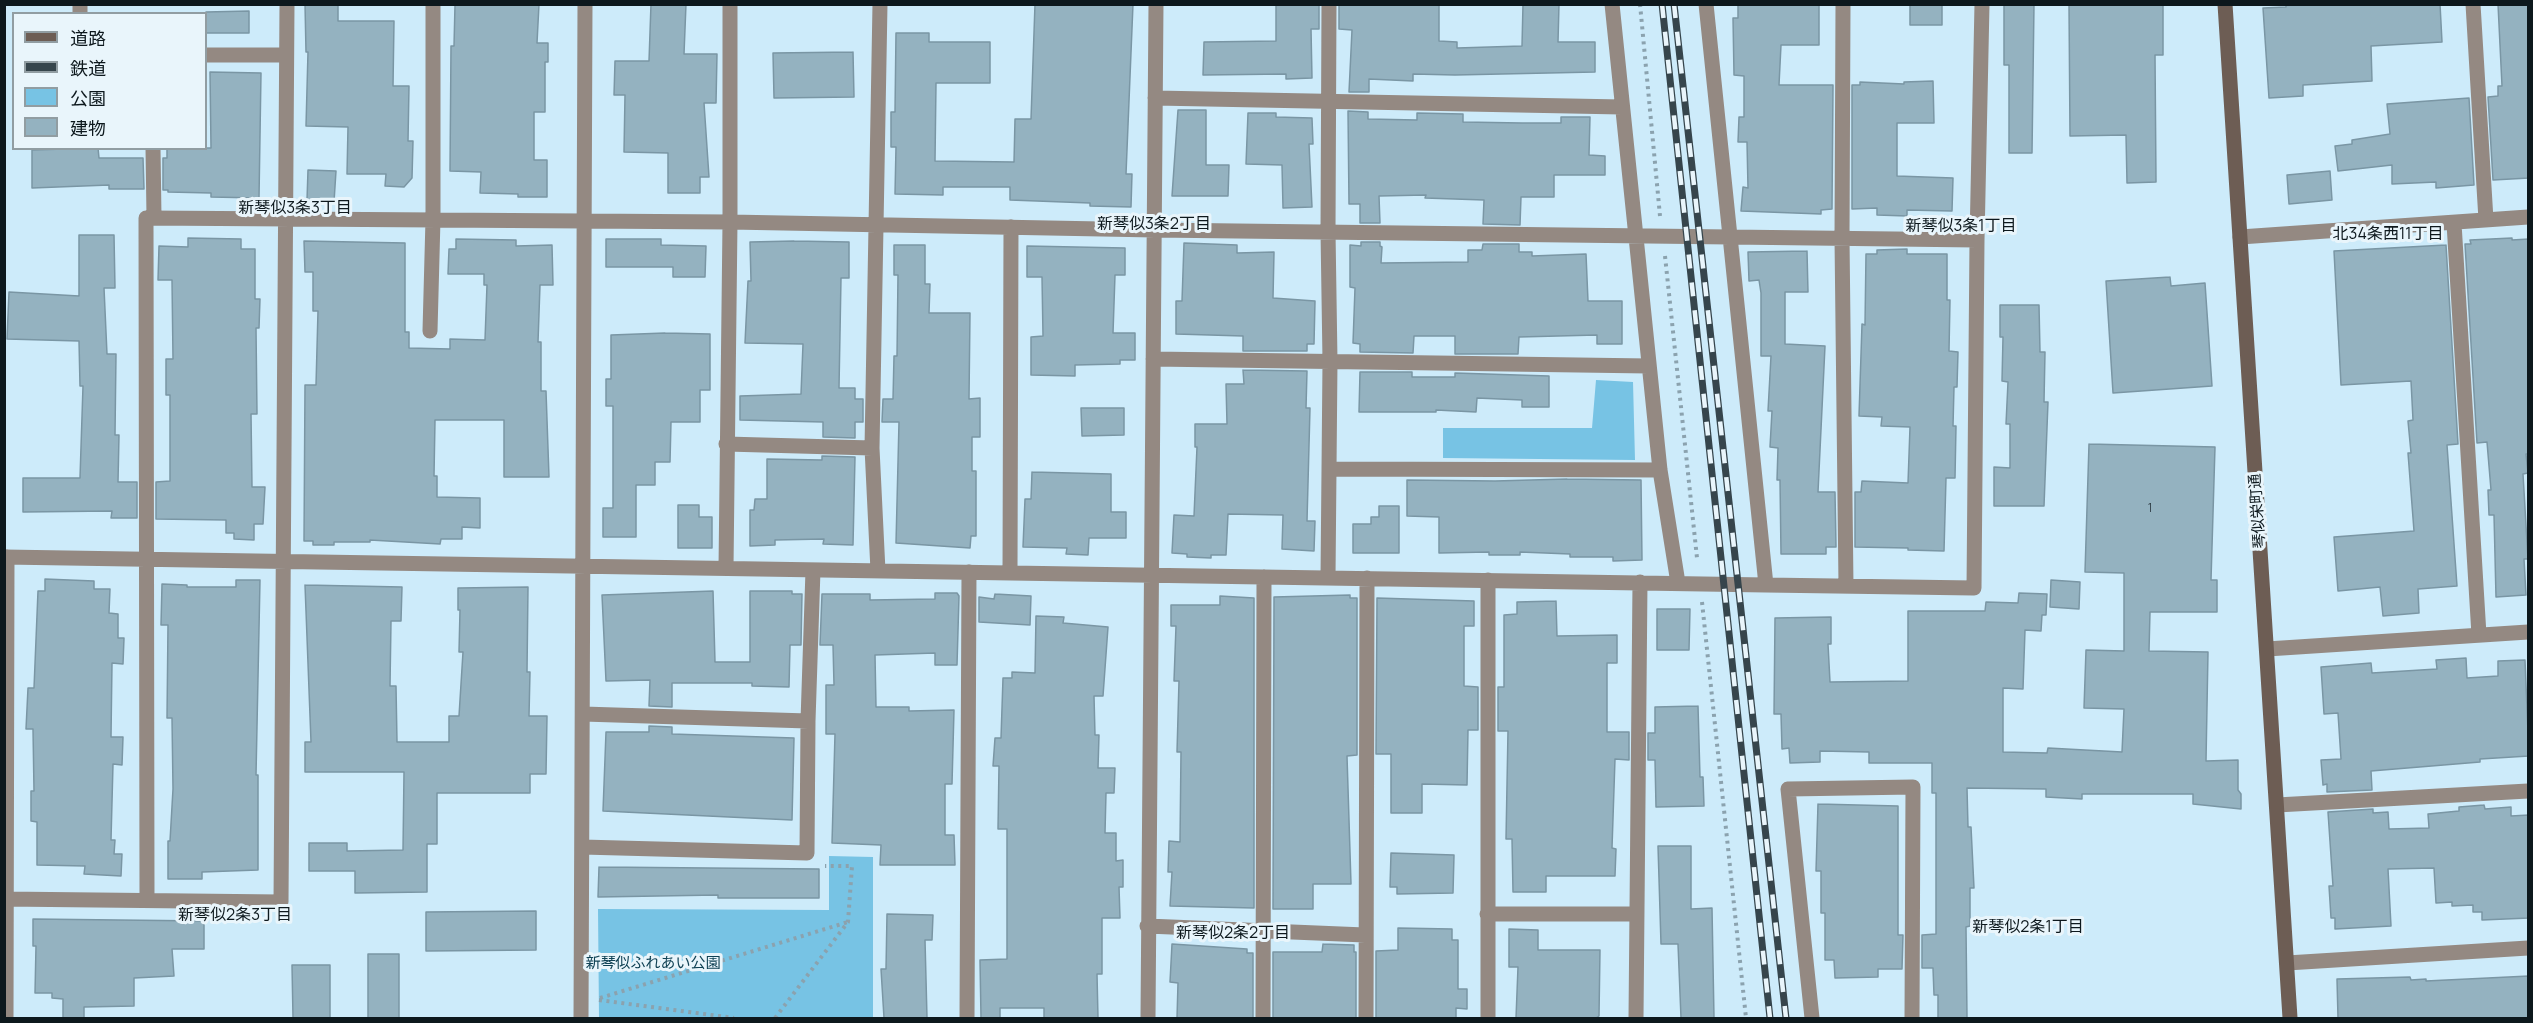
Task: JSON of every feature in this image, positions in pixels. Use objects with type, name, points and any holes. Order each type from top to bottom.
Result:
[{"type":"main road","name":"琴似栄町通","points":[[2225,4],[2290,1018]]},
{"type":"street","points":[[5,899],[281,902],[286,4]]},
{"type":"street","points":[[430,331],[434,4]]},
{"type":"street","points":[[581,1018],[585,4]]},
{"type":"street","points":[[726,568],[730,4]]},
{"type":"street","points":[[878,571],[872,448],[880,4]]},
{"type":"street","points":[[1148,1018],[1156,4]]},
{"type":"street","points":[[1328,578],[1330,469],[1329,4]]},
{"type":"street","points":[[1612,4],[1660,470],[1678,583]]},
{"type":"street","points":[[1706,4],[1766,585]]},
{"type":"street","points":[[1843,4],[1842,238],[1846,586]]},
{"type":"street","points":[[6,1018],[6,557],[1974,588],[1982,4]]},
{"type":"street","points":[[2473,4],[2486,220]]},
{"type":"street","points":[[207,55],[286,55]]},
{"type":"street","points":[[1155,98],[1622,107]]},
{"type":"street","points":[[153,150],[154,217]]},
{"type":"street","points":[[147,899],[146,218],[285,217],[730,222],[1155,230],[1977,240]]},
{"type":"street","points":[[2240,237],[2529,217]]},
{"type":"street","points":[[2454,223],[2479,635]]},
{"type":"street","points":[[1010,573],[1011,227]]},
{"type":"street","points":[[1153,358],[1649,366]]},
{"type":"street","points":[[726,444],[872,448]]},
{"type":"street","points":[[1330,469],[1660,470]]},
{"type":"street","points":[[582,847],[807,853],[807,721],[813,570]]},
{"type":"street","points":[[967,1018],[969,572]]},
{"type":"street","points":[[1263,1018],[1264,577]]},
{"type":"street","points":[[1366,1018],[1367,578]]},
{"type":"street","points":[[1488,580],[1488,1018]]},
{"type":"street","points":[[1636,1018],[1640,582]]},
{"type":"street","points":[[2266,650],[2529,632]]},
{"type":"street","points":[[583,714],[807,721]]},
{"type":"street","points":[[1812,1018],[1788,789],[1913,787],[1912,1018]]},
{"type":"street","points":[[2277,805],[2529,791]]},
{"type":"street","points":[[1487,914],[1636,914]]},
{"type":"street","points":[[1147,926],[1365,935]]},
{"type":"street","points":[[2287,963],[2529,948]]},
{"type":"path","points":[[1640,4],[1661,226]]},
{"type":"path","points":[[1664,249],[1698,570]]},
{"type":"path","points":[[1701,598],[1746,1018]]},
{"type":"path","points":[[775,1018],[848,922],[852,866],[825,866]]},
{"type":"path","points":[[735,1018],[597,999],[848,922]]},
{"type":"green space","points":[[1596,380],[1633,382],[1635,460],[1443,458],[1443,428],[1592,428]]},
{"type":"green space","name":"新琴似ふれあい公園","points":[[829,856],[873,857],[873,1018],[599,1018],[598,909],[829,910]]},
{"type":"building","points":[[305,4],[338,4],[338,21],[394,21],[393,86],[409,86],[408,141],[413,141],[412,178],[404,187],[385,186],[386,174],[347,174],[348,127],[306,126],[308,52],[306,52]]},
{"type":"building","points":[[539,4],[537,43],[548,43],[548,62],[545,62],[545,112],[534,112],[534,160],[547,160],[547,197],[480,193],[481,172],[450,171],[451,46],[454,46],[455,5]]},
{"type":"building","points":[[651,4],[686,4],[684,54],[717,54],[716,103],[704,103],[709,177],[700,177],[700,193],[668,193],[668,153],[624,152],[625,95],[614,95],[615,61],[649,61]]},
{"type":"building","points":[[1035,4],[1133,4],[1126,174],[1132,174],[1131,207],[1010,200],[1010,187],[943,187],[943,195],[895,194],[896,147],[891,147],[891,112],[895,112],[896,33],[929,33],[929,42],[990,42],[990,83],[936,83],[935,161],[1014,162],[1015,119],[1031,119]]},
{"type":"building","points":[[1276,4],[1319,4],[1319,29],[1311,29],[1312,78],[1286,79],[1286,74],[1203,75],[1204,42],[1276,41]]},
{"type":"building","points":[[1339,4],[1439,4],[1439,41],[1457,42],[1457,48],[1522,46],[1523,4],[1559,4],[1558,42],[1595,42],[1595,72],[1413,74],[1413,81],[1369,79],[1369,92],[1349,92],[1352,30],[1339,29]]},
{"type":"building","points":[[1738,4],[1819,4],[1819,45],[1781,45],[1779,85],[1833,85],[1832,209],[1821,210],[1821,214],[1741,211],[1743,187],[1748,188],[1747,142],[1738,142],[1739,117],[1744,117],[1744,76],[1734,75],[1733,18],[1738,18]]},
{"type":"building","points":[[1910,4],[1942,4],[1942,25],[1910,25]]},
{"type":"building","points":[[2004,4],[2034,4],[2032,153],[2009,153],[2009,65],[2004,65]]},
{"type":"building","points":[[2069,4],[2163,4],[2163,55],[2155,55],[2156,182],[2127,183],[2126,135],[2070,136]]},
{"type":"building","points":[[2286,4],[2440,4],[2442,42],[2371,46],[2372,81],[2303,85],[2303,96],[2269,98],[2263,8],[2286,7]]},
{"type":"building","points":[[2498,4],[2529,4],[2529,178],[2493,180],[2488,97],[2498,96],[2498,86],[2502,86]]},
{"type":"building","points":[[249,11],[249,33],[207,33],[206,12]]},
{"type":"building","points":[[853,52],[854,97],[774,98],[773,53]]},
{"type":"building","points":[[210,72],[261,73],[259,198],[211,197],[211,193],[163,190],[163,158],[167,158],[167,150],[207,150],[211,148]]},
{"type":"building","points":[[1933,81],[1934,123],[1897,123],[1897,176],[1953,178],[1952,211],[1907,210],[1907,216],[1877,215],[1877,208],[1852,209],[1852,85],[1860,85],[1860,82],[1904,84],[1904,82]]},
{"type":"building","points":[[2469,98],[2474,185],[2436,188],[2436,182],[2392,184],[2392,165],[2338,171],[2335,146],[2352,144],[2352,140],[2390,134],[2387,104]]},
{"type":"building","points":[[1178,110],[1206,110],[1206,165],[1229,165],[1228,196],[1172,196]]},
{"type":"building","points":[[1348,111],[1368,112],[1368,119],[1417,120],[1417,113],[1463,114],[1463,122],[1561,123],[1561,117],[1590,117],[1589,155],[1605,156],[1605,175],[1554,175],[1554,197],[1521,197],[1520,225],[1483,224],[1484,200],[1425,198],[1426,195],[1379,196],[1380,223],[1360,223],[1360,204],[1349,204]]},
{"type":"building","points":[[1248,113],[1276,113],[1276,117],[1312,118],[1313,144],[1309,144],[1312,207],[1283,208],[1282,165],[1246,164]]},
{"type":"building","points":[[32,150],[98,150],[99,158],[143,158],[144,189],[109,189],[109,185],[32,188]]},
{"type":"building","points":[[308,170],[336,171],[334,202],[307,200]]},
{"type":"building","points":[[2330,171],[2332,200],[2289,204],[2287,175]]},
{"type":"building","points":[[79,235],[114,235],[115,288],[104,288],[107,354],[116,354],[115,435],[119,435],[118,482],[137,482],[137,518],[111,518],[112,511],[23,512],[23,478],[80,478],[83,386],[80,386],[79,341],[7,339],[9,292],[79,296]]},
{"type":"building","points":[[188,238],[241,239],[241,249],[255,249],[255,299],[260,299],[259,328],[256,328],[257,414],[251,414],[252,487],[265,487],[263,524],[254,524],[254,540],[234,539],[234,533],[226,533],[226,520],[156,519],[156,482],[170,481],[170,395],[166,395],[166,359],[173,359],[172,280],[158,280],[159,246],[188,247]]},
{"type":"building","points":[[2512,238],[2512,240],[2529,239],[2529,454],[2526,454],[2528,473],[2523,474],[2528,559],[2524,559],[2526,595],[2496,597],[2494,515],[2489,515],[2488,490],[2491,490],[2487,442],[2477,443],[2465,244],[2471,244],[2470,240]]},
{"type":"building","points":[[456,239],[516,240],[516,246],[552,245],[553,285],[540,285],[538,342],[541,342],[541,391],[546,391],[549,477],[504,477],[504,420],[435,420],[434,476],[437,476],[437,497],[480,498],[480,528],[462,527],[462,539],[441,539],[440,544],[370,540],[370,542],[334,542],[334,545],[313,545],[313,541],[304,541],[305,385],[316,385],[318,311],[313,311],[313,272],[305,272],[304,241],[405,243],[405,332],[409,332],[409,348],[450,349],[450,339],[485,340],[487,285],[484,285],[484,274],[448,274],[449,249],[456,249]]},
{"type":"building","points":[[606,239],[661,239],[661,245],[706,246],[705,277],[673,277],[673,267],[606,267]]},
{"type":"building","points":[[750,242],[849,242],[849,278],[841,278],[839,388],[855,388],[855,399],[863,399],[863,422],[855,422],[855,438],[823,437],[823,422],[740,420],[740,396],[801,394],[803,344],[745,343],[748,281],[751,281]]},
{"type":"building","points":[[1361,242],[1380,242],[1381,263],[1468,262],[1468,250],[1482,250],[1483,244],[1519,244],[1519,252],[1532,252],[1532,256],[1586,254],[1588,301],[1622,301],[1622,344],[1597,344],[1597,335],[1519,337],[1518,354],[1455,354],[1455,336],[1414,336],[1413,353],[1360,352],[1360,344],[1353,343],[1355,288],[1350,287],[1350,245],[1361,246]]},
{"type":"building","points":[[1184,243],[1237,245],[1237,253],[1274,252],[1273,298],[1315,301],[1314,344],[1307,344],[1307,351],[1243,351],[1243,336],[1176,334],[1176,301],[1182,301]]},
{"type":"building","points":[[894,245],[925,245],[925,284],[930,284],[929,313],[970,313],[969,399],[980,398],[980,437],[972,437],[972,471],[976,471],[976,536],[971,536],[970,548],[896,543],[899,422],[882,422],[883,399],[893,399],[894,356],[897,356],[898,275],[894,275]]},
{"type":"building","points":[[2446,245],[2458,444],[2447,445],[2457,586],[2418,589],[2419,613],[2383,616],[2380,587],[2338,591],[2334,537],[2414,531],[2408,453],[2411,453],[2408,421],[2413,420],[2411,381],[2341,385],[2334,251]]},
{"type":"building","points":[[1027,246],[1125,248],[1125,275],[1115,275],[1113,333],[1135,333],[1135,360],[1120,360],[1120,364],[1075,365],[1075,376],[1031,375],[1031,337],[1043,336],[1042,277],[1027,277]]},
{"type":"building","points":[[1907,249],[1907,254],[1947,254],[1947,300],[1950,300],[1949,351],[1958,352],[1953,426],[1956,426],[1955,478],[1946,478],[1944,551],[1855,547],[1855,492],[1861,492],[1862,481],[1908,483],[1910,427],[1881,426],[1882,417],[1859,416],[1862,324],[1865,325],[1866,254],[1877,254],[1877,250]]},
{"type":"building","points":[[1807,251],[1808,292],[1785,292],[1785,344],[1825,346],[1818,492],[1835,492],[1836,547],[1826,547],[1826,554],[1781,554],[1780,480],[1777,480],[1778,448],[1770,447],[1772,411],[1768,411],[1771,356],[1761,356],[1761,293],[1759,280],[1749,281],[1748,252]]},
{"type":"building","points":[[2170,277],[2171,286],[2205,283],[2212,386],[2113,393],[2106,281]]},
{"type":"building","points":[[2000,305],[2039,305],[2040,352],[2045,352],[2044,402],[2048,402],[2044,506],[1994,506],[1994,467],[2010,468],[2010,424],[2006,424],[2008,382],[2002,381],[2003,337],[2000,337]]},
{"type":"building","points":[[710,334],[710,390],[700,390],[700,422],[671,422],[670,462],[655,462],[655,485],[636,485],[636,537],[603,537],[603,508],[613,508],[613,406],[606,406],[606,379],[611,379],[611,335]]},
{"type":"building","points":[[1243,370],[1307,371],[1306,408],[1310,408],[1307,521],[1315,521],[1314,551],[1282,549],[1283,515],[1228,514],[1226,555],[1211,555],[1211,558],[1187,557],[1187,554],[1172,553],[1174,515],[1194,516],[1197,447],[1195,447],[1195,424],[1227,424],[1226,384],[1244,384]]},
{"type":"building","points":[[1360,372],[1412,372],[1412,377],[1455,377],[1455,373],[1549,376],[1549,407],[1522,407],[1522,400],[1477,398],[1476,412],[1436,410],[1436,412],[1359,412]]},
{"type":"building","points":[[1081,408],[1124,408],[1124,435],[1082,436]]},
{"type":"building","points":[[2089,444],[2215,447],[2211,580],[2217,580],[2217,612],[2150,612],[2149,651],[2208,652],[2206,761],[2238,760],[2238,790],[2241,794],[2241,809],[2193,804],[2193,794],[2082,794],[2082,799],[2046,797],[2046,789],[1967,788],[1974,888],[1970,888],[1970,926],[1966,927],[1967,1018],[1938,1018],[1938,995],[1934,995],[1933,968],[1922,968],[1922,935],[1936,934],[1936,793],[1932,793],[1932,763],[1869,763],[1869,752],[1820,751],[1820,762],[1790,763],[1789,748],[1782,749],[1781,714],[1774,714],[1775,618],[1831,617],[1831,644],[1828,644],[1830,682],[1908,681],[1908,611],[1985,611],[1986,602],[2018,603],[2019,593],[2047,594],[2046,615],[2042,615],[2041,631],[2025,630],[2023,689],[2003,688],[2003,752],[2047,753],[2048,748],[2122,752],[2124,709],[2084,708],[2086,650],[2124,651],[2124,573],[2085,572]]},
{"type":"building","points":[[822,456],[855,457],[853,545],[823,544],[824,539],[775,540],[775,545],[750,546],[750,510],[754,510],[755,499],[767,499],[767,459],[822,460]]},
{"type":"building","points":[[1032,472],[1111,474],[1111,512],[1126,512],[1126,538],[1089,538],[1088,555],[1066,554],[1067,548],[1023,547],[1025,499],[1031,499]]},
{"type":"building","points":[[1407,480],[1641,480],[1642,560],[1613,561],[1613,557],[1570,557],[1570,554],[1520,552],[1520,555],[1489,555],[1489,552],[1439,553],[1439,517],[1407,516]]},
{"type":"building","points":[[678,505],[699,505],[699,517],[712,517],[712,548],[678,548]]},
{"type":"building","points":[[1379,506],[1399,506],[1399,553],[1353,553],[1353,524],[1371,524],[1371,517],[1379,517]]},
{"type":"building","points":[[45,579],[94,581],[94,589],[110,589],[109,613],[118,614],[118,638],[124,638],[123,664],[112,663],[111,737],[123,737],[122,765],[113,764],[111,840],[115,840],[114,854],[122,854],[121,876],[84,874],[85,866],[37,865],[37,822],[31,821],[31,791],[34,791],[33,729],[26,729],[28,688],[34,688],[38,591],[45,591]]},
{"type":"building","points":[[236,580],[260,580],[256,775],[258,775],[258,870],[202,872],[202,879],[168,879],[168,841],[170,841],[173,789],[172,718],[167,718],[168,625],[161,625],[162,584],[187,585],[187,587],[236,587]]},
{"type":"building","points":[[2051,580],[2080,582],[2079,609],[2050,607]]},
{"type":"building","points":[[305,585],[402,587],[401,621],[391,621],[390,686],[396,686],[397,742],[449,742],[449,716],[459,716],[463,652],[459,652],[458,588],[528,587],[529,716],[547,716],[546,774],[530,774],[530,793],[437,793],[437,844],[427,844],[427,892],[355,893],[355,871],[309,871],[309,843],[347,843],[347,851],[403,850],[404,772],[305,772],[305,742],[311,742]]},
{"type":"building","points":[[713,591],[715,662],[750,662],[750,591],[792,591],[792,594],[802,594],[801,645],[790,645],[789,687],[752,686],[752,683],[672,683],[672,707],[649,706],[650,680],[606,681],[602,595]]},
{"type":"building","points":[[935,593],[957,593],[959,596],[957,665],[935,665],[935,653],[875,655],[876,707],[909,707],[909,711],[954,710],[952,784],[945,784],[945,835],[954,835],[955,865],[880,865],[881,845],[832,843],[835,734],[826,734],[826,685],[834,685],[833,645],[820,645],[822,594],[870,594],[870,600],[935,599]]},
{"type":"building","points":[[995,594],[1031,596],[1030,625],[979,622],[979,597],[994,599]]},
{"type":"building","points":[[1350,595],[1350,598],[1357,598],[1357,755],[1347,756],[1351,884],[1313,884],[1313,909],[1273,909],[1274,597]]},
{"type":"building","points":[[1220,596],[1254,598],[1254,908],[1170,906],[1172,872],[1168,872],[1169,841],[1180,842],[1181,752],[1177,752],[1179,681],[1174,681],[1176,626],[1171,626],[1171,605],[1220,605]]},
{"type":"building","points":[[1377,598],[1474,601],[1474,626],[1464,626],[1464,686],[1478,687],[1478,730],[1468,730],[1467,785],[1422,784],[1422,813],[1391,813],[1391,754],[1376,754]]},
{"type":"building","points":[[1556,601],[1557,636],[1617,635],[1617,663],[1607,663],[1607,732],[1629,732],[1629,760],[1615,759],[1612,848],[1616,849],[1615,876],[1546,876],[1546,892],[1513,892],[1512,839],[1506,839],[1508,731],[1498,731],[1498,687],[1504,687],[1504,615],[1517,614],[1517,602]]},
{"type":"building","points":[[1657,609],[1690,609],[1689,650],[1657,650]]},
{"type":"building","points":[[1036,616],[1064,617],[1063,623],[1108,627],[1103,696],[1094,696],[1095,735],[1099,735],[1098,768],[1115,768],[1114,793],[1106,793],[1105,833],[1116,833],[1116,861],[1123,860],[1123,887],[1119,887],[1120,918],[1102,918],[1102,974],[1097,974],[1098,1018],[1044,1018],[1044,1008],[1000,1008],[1000,1018],[981,1018],[980,960],[1007,959],[1007,829],[998,829],[999,766],[993,766],[995,738],[1001,738],[1003,678],[1012,678],[1012,672],[1035,673]]},
{"type":"building","points":[[2466,658],[2467,678],[2498,676],[2498,661],[2525,660],[2529,756],[2371,771],[2372,790],[2327,792],[2327,784],[2323,785],[2321,760],[2341,759],[2338,713],[2324,714],[2321,667],[2371,663],[2372,673],[2437,669],[2436,660]]},
{"type":"building","points":[[1698,706],[1700,777],[1703,777],[1704,806],[1656,807],[1655,760],[1648,760],[1648,733],[1655,733],[1655,707]]},
{"type":"building","points":[[649,726],[672,727],[672,734],[794,738],[792,820],[603,811],[606,732],[649,732]]},
{"type":"building","points":[[1818,804],[1898,806],[1898,935],[1903,935],[1902,969],[1878,969],[1878,977],[1835,978],[1834,960],[1825,960],[1825,913],[1821,913],[1821,871],[1816,871]]},
{"type":"building","points":[[2484,805],[2485,809],[2511,807],[2511,816],[2529,815],[2529,918],[2482,920],[2482,912],[2473,912],[2473,905],[2452,906],[2452,902],[2436,903],[2434,868],[2388,869],[2391,926],[2335,929],[2335,918],[2331,918],[2329,886],[2333,886],[2328,812],[2373,809],[2373,813],[2388,812],[2389,829],[2429,828],[2428,814],[2459,811],[2459,807]]},
{"type":"building","points":[[1658,846],[1691,846],[1691,909],[1712,908],[1714,1018],[1681,1018],[1678,944],[1661,944]]},
{"type":"building","points":[[1391,853],[1454,855],[1453,893],[1397,894],[1397,887],[1390,887]]},
{"type":"building","points":[[599,867],[819,869],[819,898],[718,898],[718,895],[598,897]]},
{"type":"building","points":[[536,911],[536,950],[426,951],[426,912]]},
{"type":"building","points":[[887,914],[933,915],[932,940],[925,940],[927,1018],[884,1018],[881,969],[886,969]]},
{"type":"building","points":[[33,919],[204,921],[204,949],[172,949],[174,976],[134,978],[134,1006],[84,1007],[84,1018],[63,1018],[63,999],[52,998],[52,993],[35,993],[36,946],[33,946]]},
{"type":"building","points":[[1398,928],[1452,929],[1452,940],[1458,940],[1458,989],[1467,989],[1467,1009],[1456,1008],[1456,1018],[1376,1018],[1376,951],[1398,950]]},
{"type":"building","points":[[1509,929],[1538,930],[1538,950],[1600,950],[1599,1016],[1596,1018],[1516,1018],[1518,967],[1509,967]]},
{"type":"building","points":[[1172,944],[1247,949],[1247,953],[1253,953],[1253,1018],[1177,1018],[1178,983],[1170,982]]},
{"type":"building","points":[[1323,944],[1354,945],[1354,952],[1356,952],[1356,1018],[1273,1018],[1273,952],[1322,952]]},
{"type":"building","points":[[368,954],[399,954],[399,1018],[368,1018]]},
{"type":"building","points":[[292,965],[330,965],[330,1018],[293,1018]]},
{"type":"building","points":[[2529,976],[2529,1018],[2338,1018],[2337,979],[2410,977],[2411,980],[2426,979],[2426,981]]},
{"type":"railway","points":[[1662,4],[1770,1018]]},
{"type":"railway","points":[[1674,4],[1786,1018]]},
{"type":"district","name":"新琴似3条3丁目","points":[[295,209]]},
{"type":"district","name":"新琴似3条2丁目","points":[[1154,225]]},
{"type":"district","name":"新琴似3条1丁目","points":[[1961,227]]},
{"type":"district","name":"北34条西11丁目","points":[[2388,235]]},
{"type":"district","name":"新琴似2条3丁目","points":[[235,916]]},
{"type":"district","name":"新琴似2条1丁目","points":[[2028,928]]},
{"type":"district","name":"新琴似2条2丁目","points":[[1233,934]]}]
